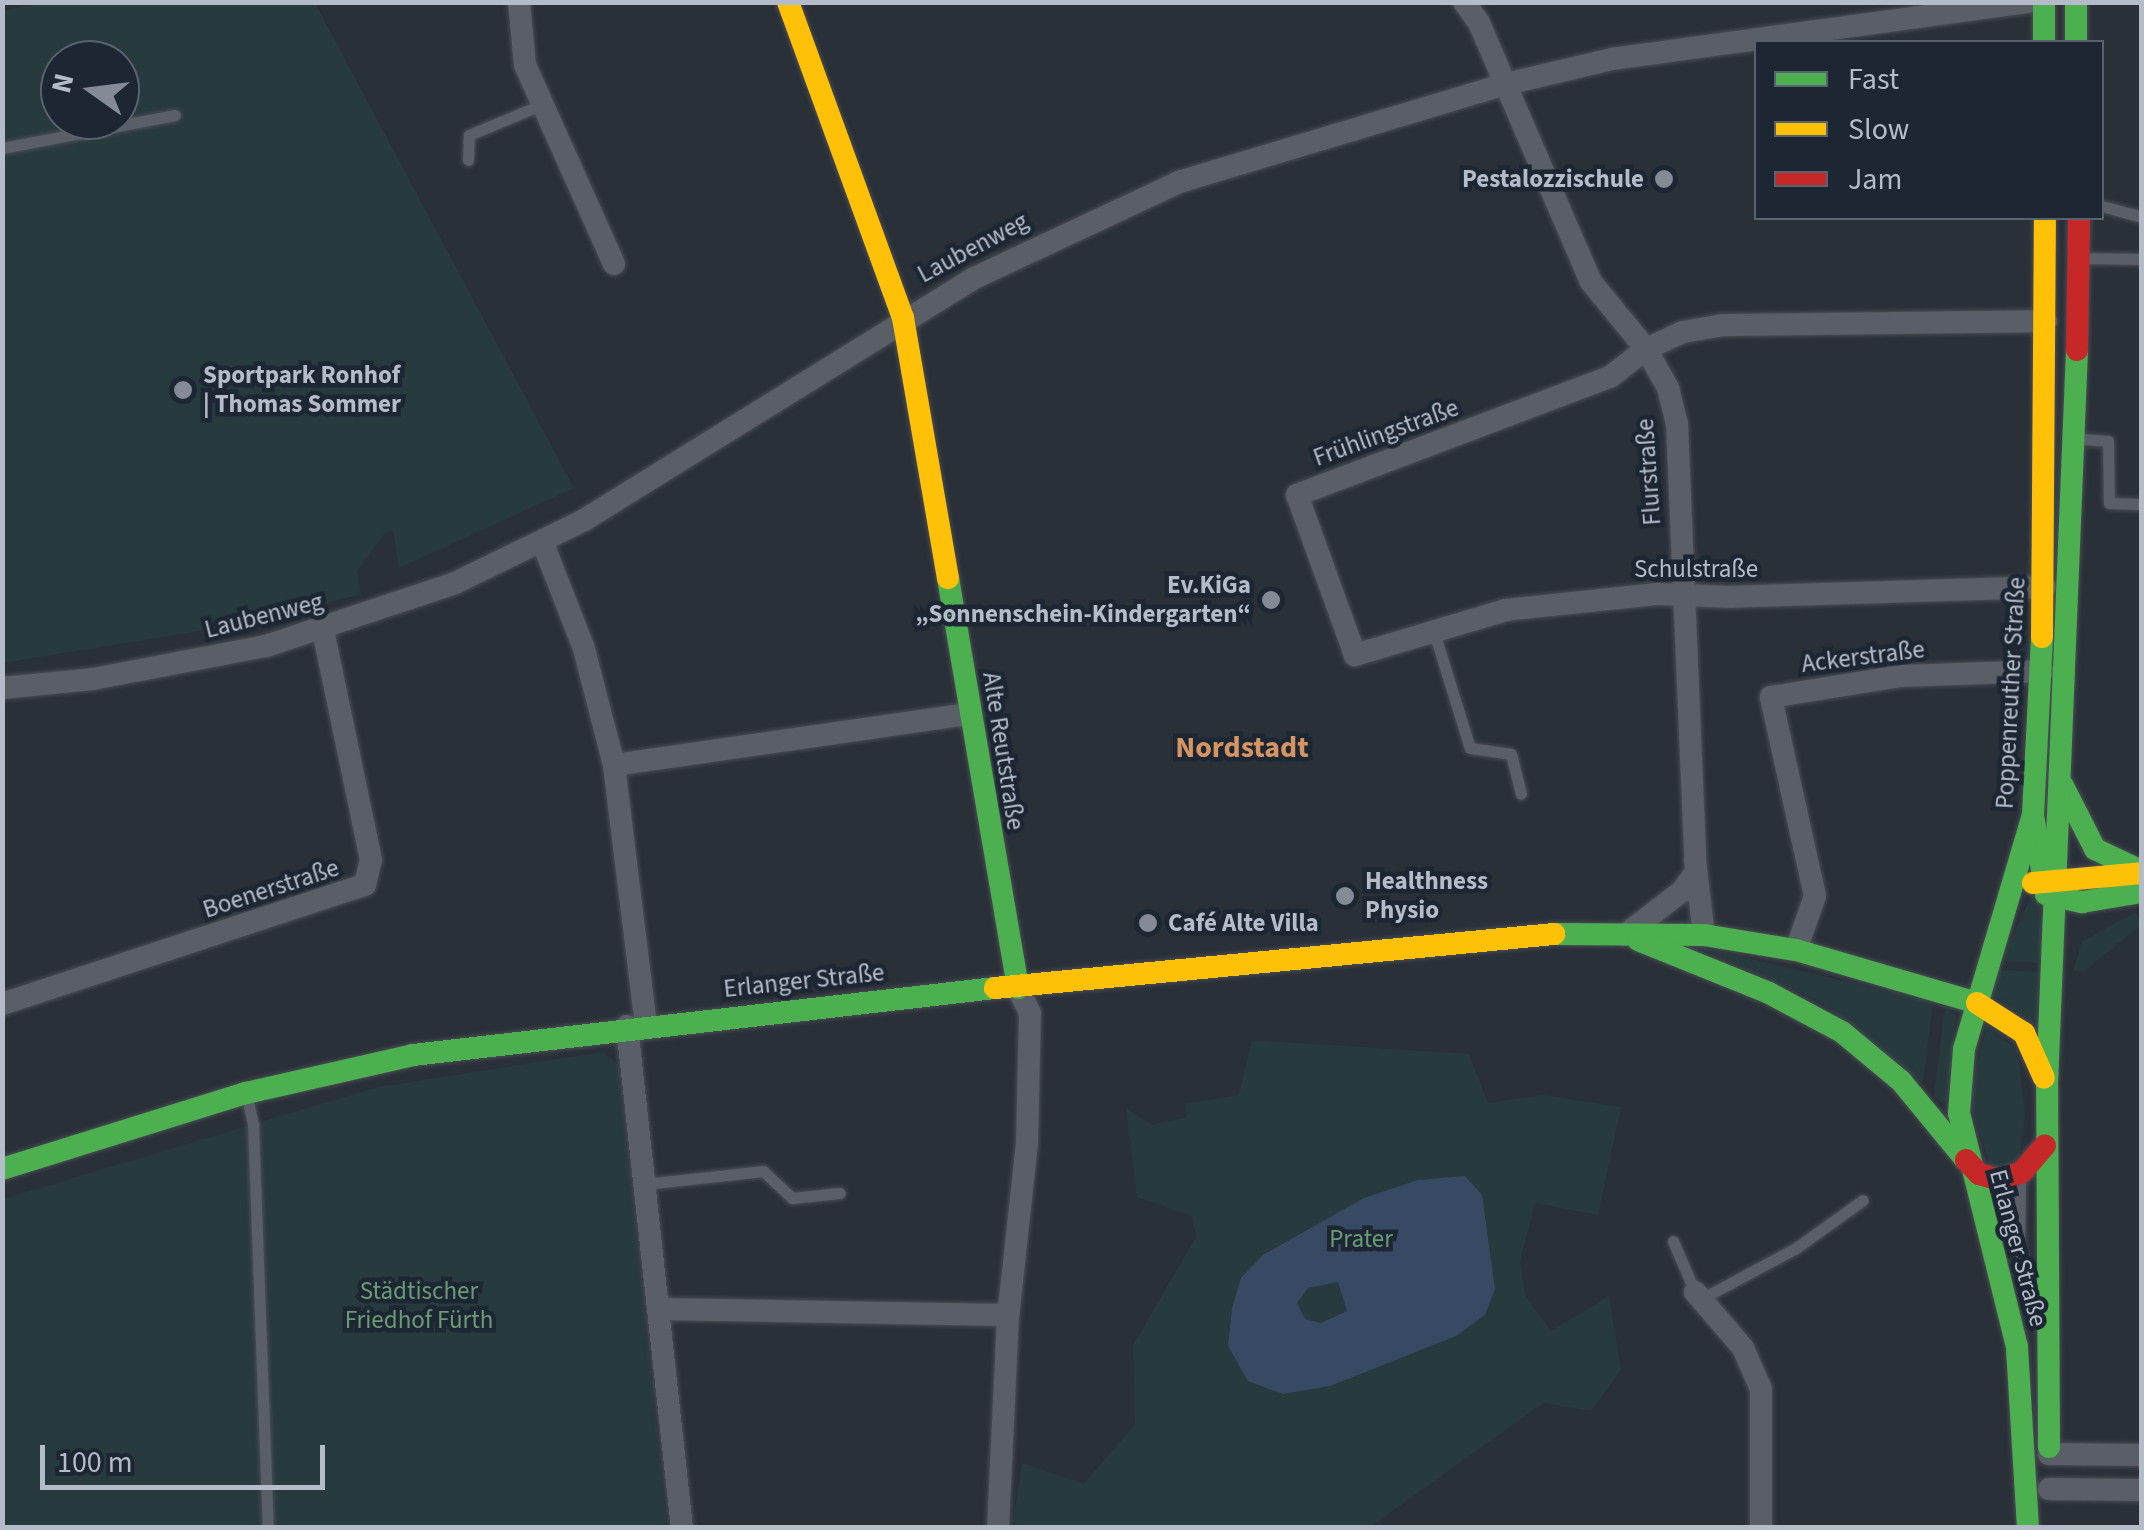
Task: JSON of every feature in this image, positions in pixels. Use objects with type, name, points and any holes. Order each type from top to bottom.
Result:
[{"type":"main road","name":"Alte Reutstraße","points":[[788,2],[827,96],[903,318],[1018,988]]},
{"type":"main road","points":[[2044,2],[2044,40]]},
{"type":"main road","points":[[2076,2],[2076,40]]},
{"type":"main road","name":"Poppenreuther Straße","points":[[1966,1160],[1960,1078],[1977,1003],[2033,814],[2044,671],[2044,220]]},
{"type":"main road","points":[[2046,1084],[2051,886],[2063,786],[2076,439],[2079,220]]},
{"type":"main road","points":[[2063,786],[2094,849],[2142,872]]},
{"type":"main road","points":[[2033,814],[2051,886]]},
{"type":"main road","points":[[2012,895],[2142,872]]},
{"type":"main road","points":[[2051,886],[2114,900],[2142,892]]},
{"type":"main road","name":"Erlanger Straße","points":[[2,1169],[246,1094],[413,1054],[637,1025],[1534,934],[1704,935],[1796,950],[1977,1003],[2024,1033],[2046,1084],[2049,1528]]},
{"type":"main road","name":"Erlanger Straße","points":[[1625,935],[1754,986],[1842,1032],[1902,1081],[1966,1160],[2017,1347],[2028,1528]]},
{"type":"main road","points":[[1966,1160],[1988,1179],[2022,1172],[2045,1146]]},
{"type":"street","points":[[518,2],[525,65],[614,264]]},
{"type":"street","name":"Laubenweg","points":[[2,688],[164,666],[323,632],[455,583],[542,541],[903,318],[1032,247],[1178,182],[1502,85],[1612,59],[2028,2]]},
{"type":"street","name":"Flurstraße","points":[[1473,5],[1502,85],[1591,282],[1646,348],[1668,388],[1677,423],[1696,872],[1704,935]]},
{"type":"street","points":[[1646,348],[1722,325],[2046,322]]},
{"type":"street","name":"Frühlingstraße","points":[[1355,655],[1297,495],[1610,378],[1646,348]]},
{"type":"street","points":[[542,541],[584,649],[614,765],[637,1025],[645,1184],[682,1528]]},
{"type":"street","name":"Schulstraße","points":[[1355,655],[1506,610],[1682,596],[2045,588]]},
{"type":"street","name":"Boenerstraße","points":[[2,1004],[350,894],[370,879],[323,632]]},
{"type":"street","name":"Ackerstraße","points":[[1796,950],[1815,896],[1771,697],[1900,676],[2044,671]]},
{"type":"street","points":[[614,765],[968,714]]},
{"type":"street","points":[[1625,935],[1682,892],[1696,872]]},
{"type":"street","name":"Alte Reutstraße","points":[[998,1528],[1008,1315],[1027,1144],[1030,1013],[1018,988]]},
{"type":"street","points":[[1698,1296],[1743,1348],[1761,1389],[1761,1528]]},
{"type":"street","points":[[658,1309],[1008,1315]]},
{"type":"street","points":[[2049,1454],[2142,1455]]},
{"type":"street","points":[[2049,1490],[2142,1490]]},
{"type":"lane","points":[[468,160],[469,134],[543,104]]},
{"type":"lane","points":[[2,148],[175,115]]},
{"type":"lane","points":[[2104,207],[2142,217]]},
{"type":"lane","points":[[2080,258],[2142,259]]},
{"type":"lane","points":[[2076,439],[2108,441],[2108,503],[2142,504]]},
{"type":"lane","points":[[1434,632],[1470,748],[1511,754],[1521,794]]},
{"type":"lane","points":[[246,1094],[253,1124],[268,1528]]},
{"type":"lane","points":[[645,1184],[763,1170],[792,1198],[840,1193]]},
{"type":"lane","points":[[2022,1172],[2019,1248],[2046,1330]]},
{"type":"lane","points":[[1672,1241],[1698,1296],[1796,1248],[1863,1200]]},
{"type":"green space","points":[[46,2],[315,3],[574,488],[399,568],[393,531],[385,533],[357,571],[361,594],[255,622],[3,663],[2,11]]},
{"type":"green space","points":[[2031,896],[2039,900],[2044,963],[2002,961]]},
{"type":"green space","points":[[2136,912],[2141,925],[2083,972],[2073,971],[2082,941]]},
{"type":"green space","points":[[1692,945],[1933,1002],[1923,1083],[1817,1000]]},
{"type":"green space","points":[[1999,970],[2043,972],[2041,1030],[1991,993]]},
{"type":"green space","points":[[1945,1006],[1956,1016],[1948,1100],[1942,1103],[1934,1095]]},
{"type":"green space","points":[[1987,1025],[2018,1051],[2025,1116],[2019,1160],[1991,1169],[1969,1100]]},
{"type":"green space","name":"Prater","points":[[1252,1040],[1469,1054],[1488,1103],[1544,1095],[1621,1107],[1598,1215],[1535,1203],[1520,1262],[1526,1297],[1551,1331],[1609,1296],[1621,1370],[1591,1411],[1543,1403],[1370,1527],[1012,1528],[1022,1463],[1084,1484],[1135,1424],[1133,1345],[1196,1237],[1192,1216],[1137,1197],[1126,1108],[1151,1125],[1186,1117],[1185,1104],[1239,1095]]},
{"type":"green space","name":"Städtischer Friedhof Fürth","points":[[602,1052],[618,1064],[667,1527],[3,1528],[3,1199],[378,1087]]},
{"type":"water","points":[[1465,1176],[1482,1195],[1495,1289],[1485,1315],[1456,1336],[1330,1386],[1283,1394],[1248,1381],[1228,1346],[1232,1308],[1241,1278],[1263,1255],[1364,1198],[1418,1180]],"holes":[[[1338,1282],[1347,1311],[1321,1323],[1305,1319],[1297,1303],[1308,1288]]]},
{"type":"traffic: fast","points":[[2044,2],[2044,40]]},
{"type":"traffic: fast","points":[[2076,2],[2076,40]]},
{"type":"traffic: fast","points":[[2049,1447],[2047,1084],[2077,350]]},
{"type":"traffic: fast","points":[[948,578],[1018,988]]},
{"type":"traffic: fast","points":[[2028,1528],[2017,1347],[1959,1113],[1964,1049],[2033,815],[2042,637]]},
{"type":"traffic: fast","points":[[2063,786],[2095,849],[2137,869]]},
{"type":"traffic: fast","points":[[2033,815],[2046,894],[2082,902],[2142,892]]},
{"type":"traffic: fast","points":[[1554,934],[1704,935],[1796,950],[1977,1003]]},
{"type":"traffic: fast","points":[[1638,940],[1769,993],[1842,1032],[1901,1081],[1966,1160]]},
{"type":"traffic: fast","points":[[2,1169],[246,1093],[413,1055],[995,988]]},
{"type":"traffic: slow","points":[[788,2],[903,318],[948,578]]},
{"type":"traffic: slow","points":[[2042,637],[2045,220]]},
{"type":"traffic: slow","points":[[2033,883],[2142,873]]},
{"type":"traffic: slow","points":[[995,988],[1554,934]]},
{"type":"traffic: slow","points":[[1977,1003],[2024,1033],[2044,1078]]},
{"type":"traffic: jam","points":[[2077,350],[2079,220]]},
{"type":"traffic: jam","points":[[1966,1160],[1979,1174],[2000,1180],[2022,1172],[2045,1146]]},
{"type":"place","name":"Pestalozzischule","points":[[1664,179]]},
{"type":"place","name":"Sportpark Ronhof | Thomas Sommer","points":[[183,390]]},
{"type":"place","name":"Ev.KiGa „Sonnenschein-Kindergarten“","points":[[1271,600]]},
{"type":"place","name":"Healthness Physio","points":[[1345,896]]},
{"type":"place","name":"Café Alte Villa","points":[[1148,923]]},
{"type":"district","name":"Nordstadt","points":[[1242,748]]}]
